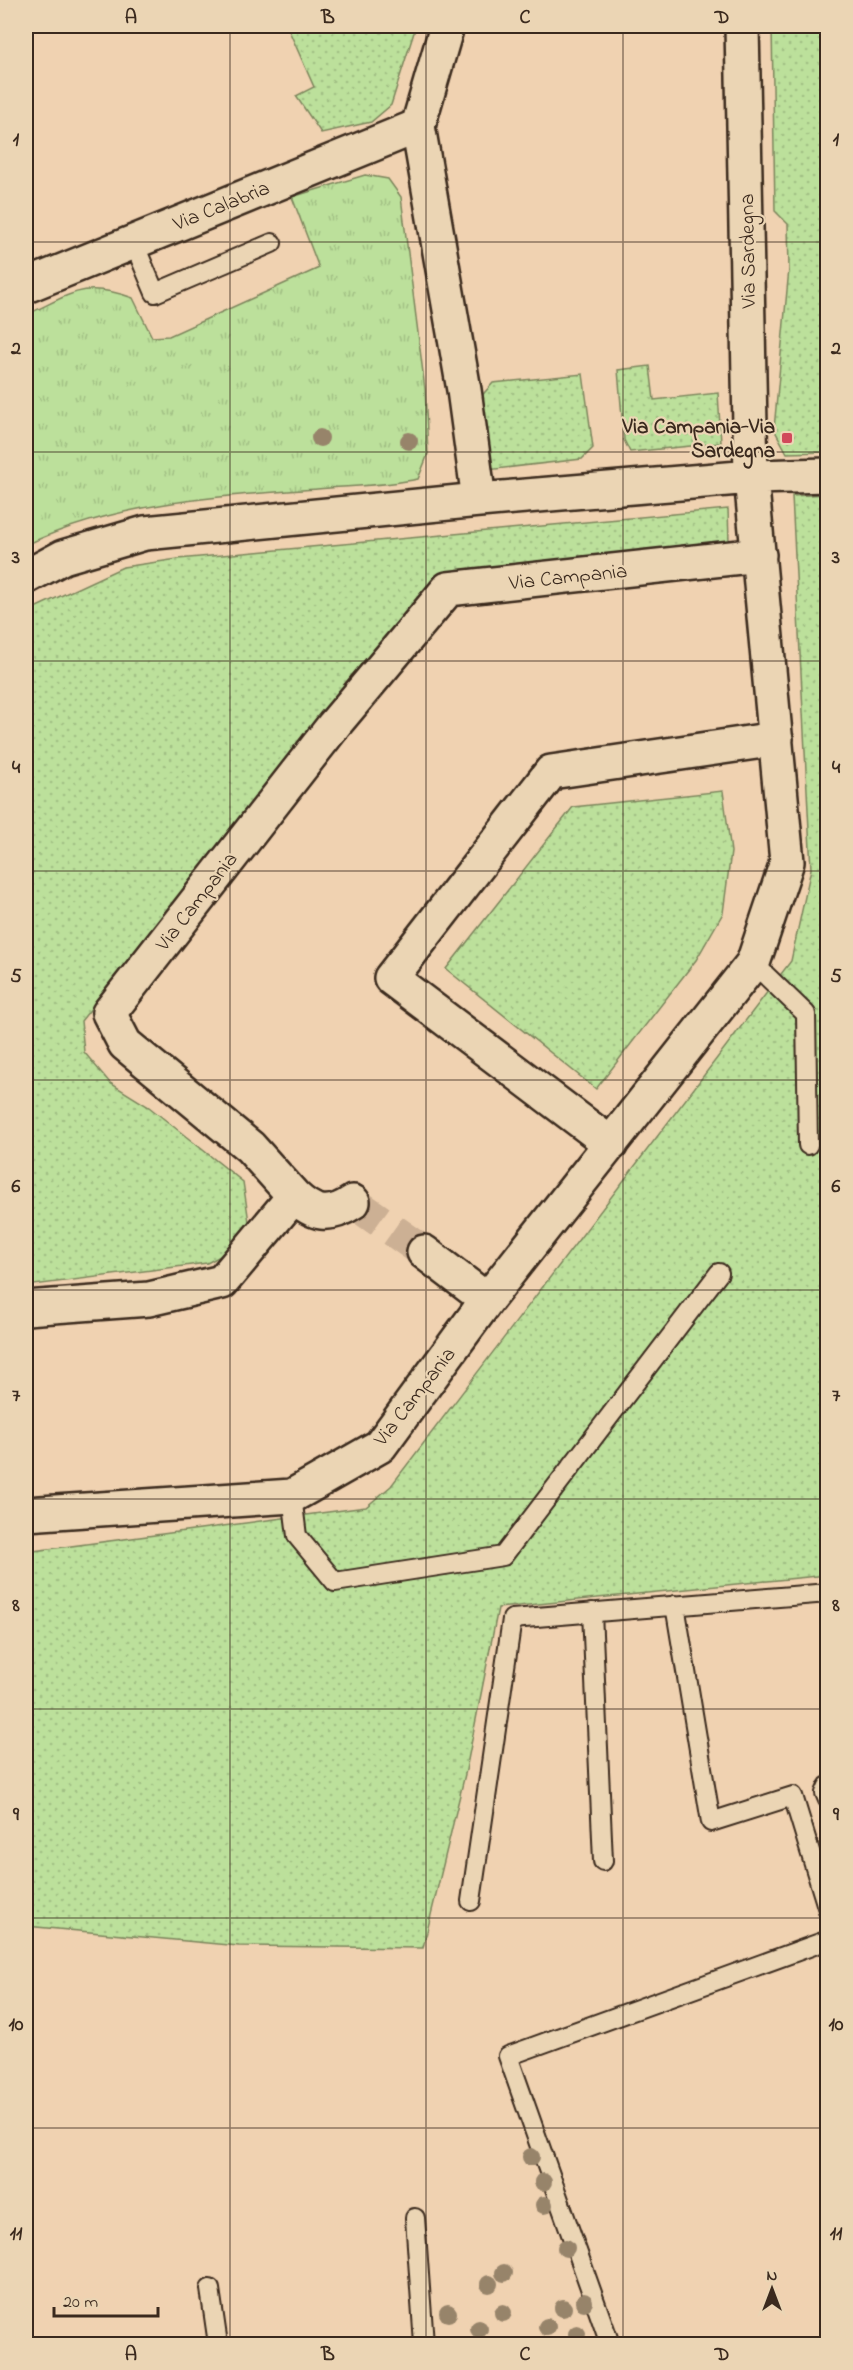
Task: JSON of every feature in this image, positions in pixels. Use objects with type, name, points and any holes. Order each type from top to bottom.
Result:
[{"type":"street","points":[[447,26],[418,126],[464,390],[479,500]]},
{"type":"street","name":"Via Sardegna","points":[[742,26],[751,477]]},
{"type":"street","name":"Via Calabria","points":[[26,286],[133,240],[418,126]]},
{"type":"street","points":[[26,577],[63,557],[146,533],[479,500],[751,477],[828,475]]},
{"type":"street","name":"Via Campania","points":[[26,1514],[292,1496],[380,1446],[487,1300],[753,963],[787,862],[751,477]]},
{"type":"street","name":"Via Campania","points":[[294,1196],[250,1147],[126,1044],[109,1013],[334,725],[447,589],[759,555]]},
{"type":"street","points":[[611,1144],[391,978],[551,772],[776,739]]},
{"type":"street","points":[[26,1308],[149,1299],[222,1282],[294,1196],[309,1210],[337,1212],[353,1202]]},
{"type":"street","points":[[424,1252],[487,1300]]},
{"type":"lane","points":[[133,240],[155,293],[272,243]]},
{"type":"lane","points":[[753,963],[806,1014],[808,1145]]},
{"type":"lane","points":[[292,1496],[297,1536],[334,1582],[503,1556],[719,1273]]},
{"type":"lane","points":[[471,1901],[512,1619],[828,1593]]},
{"type":"lane","points":[[675,1605],[711,1822],[793,1796],[828,1910]]},
{"type":"lane","points":[[592,1612],[603,1861]]},
{"type":"lane","points":[[828,1786],[825,1793],[828,1800]]},
{"type":"lane","points":[[610,2344],[508,2056],[828,1940]]},
{"type":"lane","points":[[415,2218],[424,2344]]},
{"type":"lane","points":[[210,2289],[218,2344]]},
{"type":"green space","points":[[287,26],[416,26],[391,105],[371,122],[321,133],[296,96],[314,87]]},
{"type":"green space","points":[[772,26],[827,26],[827,452],[787,453],[774,429],[789,269],[788,224],[775,211]]},
{"type":"green space","points":[[365,175],[388,179],[401,197],[425,389],[428,454],[418,479],[206,498],[132,510],[95,519],[26,545],[26,315],[78,292],[101,290],[133,298],[152,337],[169,336],[319,268],[292,197]]},
{"type":"green space","points":[[650,366],[654,400],[718,393],[721,443],[630,452],[624,440],[618,370]]},
{"type":"green space","points":[[583,374],[593,448],[582,459],[487,470],[477,401],[493,383]]},
{"type":"green space","points":[[827,494],[827,1575],[498,1608],[466,1770],[423,1948],[239,1946],[26,1926],[26,1552],[366,1507],[391,1486],[791,961],[811,869],[792,496]]},
{"type":"green space","points":[[728,509],[729,541],[437,577],[81,1021],[84,1052],[110,1083],[149,1107],[243,1182],[249,1222],[232,1250],[207,1263],[26,1286],[26,1032],[29,1031],[26,1022],[26,612],[123,567],[178,559]]},
{"type":"green space","points":[[723,791],[731,852],[723,913],[696,960],[596,1089],[446,969],[573,807]]},
{"type":"tunnel","points":[[353,1202],[424,1252]]},
{"type":"place","name":"Via Campania-Via Sardegna","points":[[787,438]]}]
